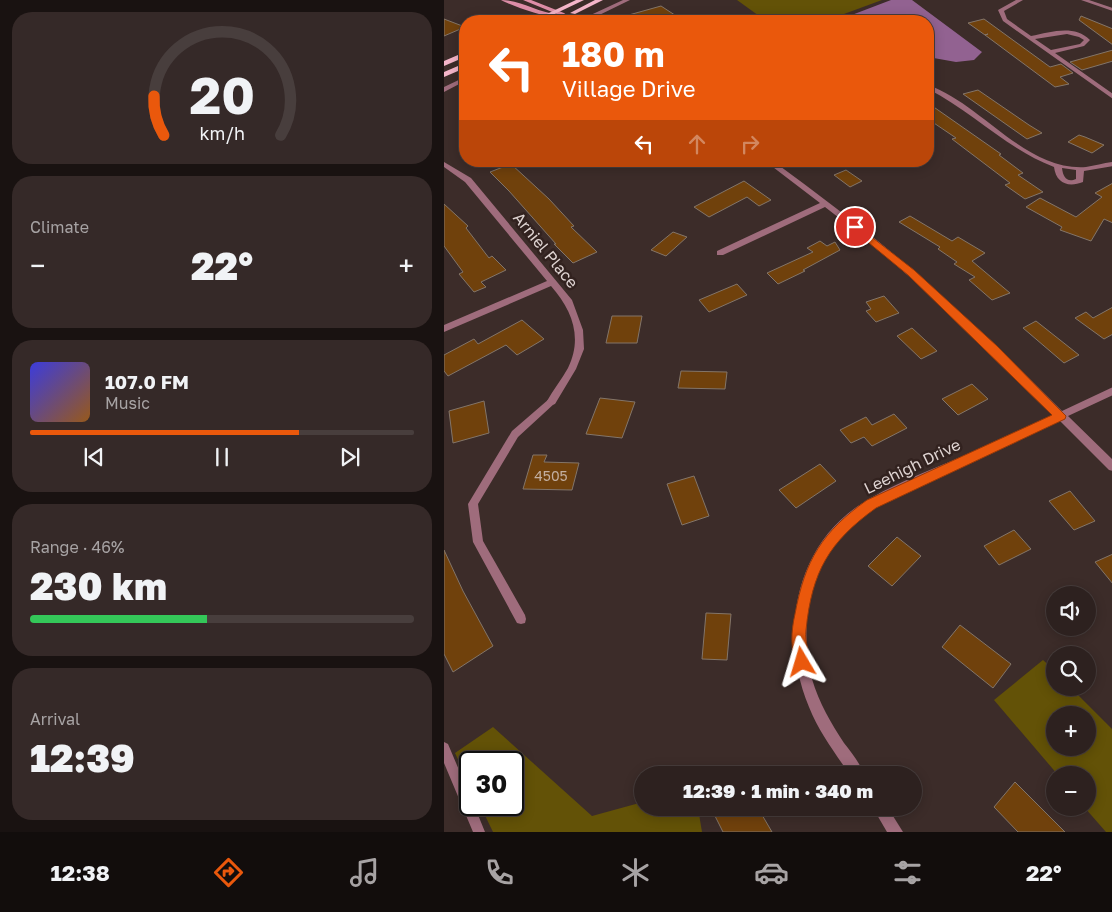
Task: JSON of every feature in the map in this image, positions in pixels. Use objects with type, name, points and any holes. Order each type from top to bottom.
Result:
[{"type":"main road","points":[[504,0],[548,15],[581,0]]},
{"type":"main road","points":[[526,0],[563,15]]},
{"type":"main road","points":[[567,15],[600,0]]},
{"type":"main road","points":[[444,64],[459,57]]},
{"type":"main road","points":[[444,75],[459,68]]},
{"type":"street","points":[[595,15],[627,0]]},
{"type":"street","points":[[1003,0],[1000,10],[1005,20],[1112,97]]},
{"type":"street","points":[[1000,10],[1020,0]]},
{"type":"street","points":[[1084,0],[1112,10]]},
{"type":"street","points":[[1030,38],[1076,32],[1087,40],[1082,45],[1049,52]]},
{"type":"street","points":[[444,90],[459,83]]},
{"type":"street","points":[[934,91],[966,110],[1023,152],[1058,166],[1080,169],[1112,164]]},
{"type":"street","name":"Arniel Place","points":[[444,164],[468,180],[568,300],[577,322],[580,349],[569,374],[552,401]]},
{"type":"street","points":[[1058,166],[1060,177],[1063,181],[1070,183],[1080,180],[1080,169]]},
{"type":"street","points":[[776,167],[826,204],[911,273],[993,349],[1112,467]]},
{"type":"street","points":[[720,252],[826,204]]},
{"type":"street","points":[[444,329],[552,282]]},
{"type":"street","name":"Leehigh Drive","points":[[852,766],[824,724],[814,705],[802,662],[798,632],[801,608],[807,585],[818,557],[847,522],[871,504],[1061,416],[1112,390]]},
{"type":"street","points":[[885,816],[896,832]]},
{"type":"lane","points":[[521,619],[478,542],[473,504],[515,434],[552,401]]},
{"type":"lane","points":[[444,748],[479,832]]},
{"type":"shaded area","points":[[737,0],[882,0],[841,15],[758,15]]},
{"type":"shaded area","points":[[891,0],[912,0],[932,15],[852,15]]},
{"type":"shaded area","points":[[934,16],[982,52],[974,60],[956,62],[934,58]]},
{"type":"shaded area","points":[[1043,660],[1046,663],[1046,696],[1079,696],[1089,706],[1046,706],[1046,756],[1096,756],[1096,713],[1112,729],[1112,832],[1106,832],[1092,816],[1096,816],[1096,766],[1050,766],[994,700]]},
{"type":"shaded area","points":[[493,727],[520,751],[459,751],[459,762],[455,753]]},
{"type":"shaded area","points":[[524,755],[592,816],[634,804],[634,816],[699,816],[702,832],[493,832],[485,816],[524,816]]},
{"type":"building","points":[[661,6],[675,15],[629,15]]},
{"type":"building","points":[[1081,16],[1113,29],[1113,45],[1079,20]]},
{"type":"building","points":[[444,19],[459,25],[459,30],[444,36]]},
{"type":"building","points":[[984,19],[1050,67],[1061,64],[1073,73],[1060,77],[1069,84],[1055,87],[968,23]]},
{"type":"building","points":[[1113,50],[1113,61],[1082,70],[1070,62]]},
{"type":"building","points":[[978,90],[1042,133],[1027,139],[963,94]]},
{"type":"building","points":[[934,107],[1001,154],[999,155],[1023,173],[1018,175],[1043,192],[1025,199],[1005,185],[1010,183],[952,139],[956,138],[934,123]]},
{"type":"building","points":[[1079,135],[1104,145],[1092,153],[1068,142]]},
{"type":"building","points":[[503,167],[514,167],[549,199],[574,226],[571,227],[597,252],[573,263],[490,172]]},
{"type":"building","points":[[846,170],[862,181],[850,187],[834,175]]},
{"type":"building","points":[[744,181],[771,200],[759,206],[747,197],[709,217],[694,207]]},
{"type":"building","points":[[1113,183],[1113,223],[1104,219],[1091,241],[1060,230],[1062,227],[1026,207],[1040,198],[1076,217],[1102,197],[1095,193]]},
{"type":"building","points":[[444,204],[468,226],[466,228],[489,258],[492,256],[506,270],[481,282],[486,287],[474,292],[459,274],[463,272],[444,246]]},
{"type":"building","points":[[910,216],[952,241],[958,237],[985,253],[972,261],[1010,293],[992,300],[969,280],[975,277],[954,264],[957,262],[938,249],[940,247],[899,222]]},
{"type":"building","points":[[673,232],[687,237],[666,256],[651,250]]},
{"type":"building","points":[[820,241],[827,246],[835,242],[840,250],[803,270],[805,271],[778,284],[767,273],[813,252],[807,248]]},
{"type":"building","points":[[737,284],[747,295],[709,312],[699,300]]},
{"type":"building","points":[[884,296],[899,313],[876,322],[866,311],[871,309],[866,302]]},
{"type":"building","points":[[1113,307],[1113,334],[1104,339],[1075,318],[1086,312],[1093,318]]},
{"type":"building","points":[[612,316],[642,316],[637,343],[606,343]]},
{"type":"building","points":[[522,320],[544,339],[517,355],[506,345],[448,376],[444,371],[444,355],[474,339],[478,344]]},
{"type":"building","points":[[1036,321],[1079,355],[1064,363],[1023,328]]},
{"type":"building","points":[[912,328],[937,351],[921,359],[897,336]]},
{"type":"building","points":[[681,371],[727,372],[725,389],[678,388]]},
{"type":"building","points":[[972,384],[988,399],[958,415],[942,399]]},
{"type":"building","points":[[600,398],[635,402],[622,438],[586,434]]},
{"type":"building","points":[[484,401],[489,433],[453,443],[449,411]]},
{"type":"building","points":[[894,414],[907,428],[872,446],[864,437],[851,443],[840,430],[866,417],[872,425]]},
{"type":"building","points":[[533,455],[547,455],[544,462],[579,463],[572,490],[523,489]]},
{"type":"building","points":[[820,464],[836,481],[796,508],[779,490]]},
{"type":"building","points":[[694,476],[709,516],[682,525],[667,484]]},
{"type":"building","points":[[1070,491],[1095,521],[1074,530],[1049,501]]},
{"type":"building","points":[[1014,530],[1031,549],[999,565],[984,546]]},
{"type":"building","points":[[897,537],[921,556],[892,586],[868,566]]},
{"type":"building","points":[[444,550],[463,591],[493,646],[453,672],[444,654]]},
{"type":"building","points":[[1113,554],[1113,584],[1095,562]]},
{"type":"building","points":[[706,613],[731,614],[727,660],[702,659]]},
{"type":"building","points":[[960,625],[1011,664],[993,688],[942,647]]},
{"type":"building","points":[[1015,782],[1046,813],[1046,816],[1049,816],[1065,832],[1018,832],[994,807]]},
{"type":"building","points":[[715,816],[763,816],[772,832],[723,832]]},
{"type":"route","points":[[802,662],[798,632],[801,608],[811,572],[818,557],[847,522],[871,504],[1061,416],[993,349],[911,273],[855,227]]}]
